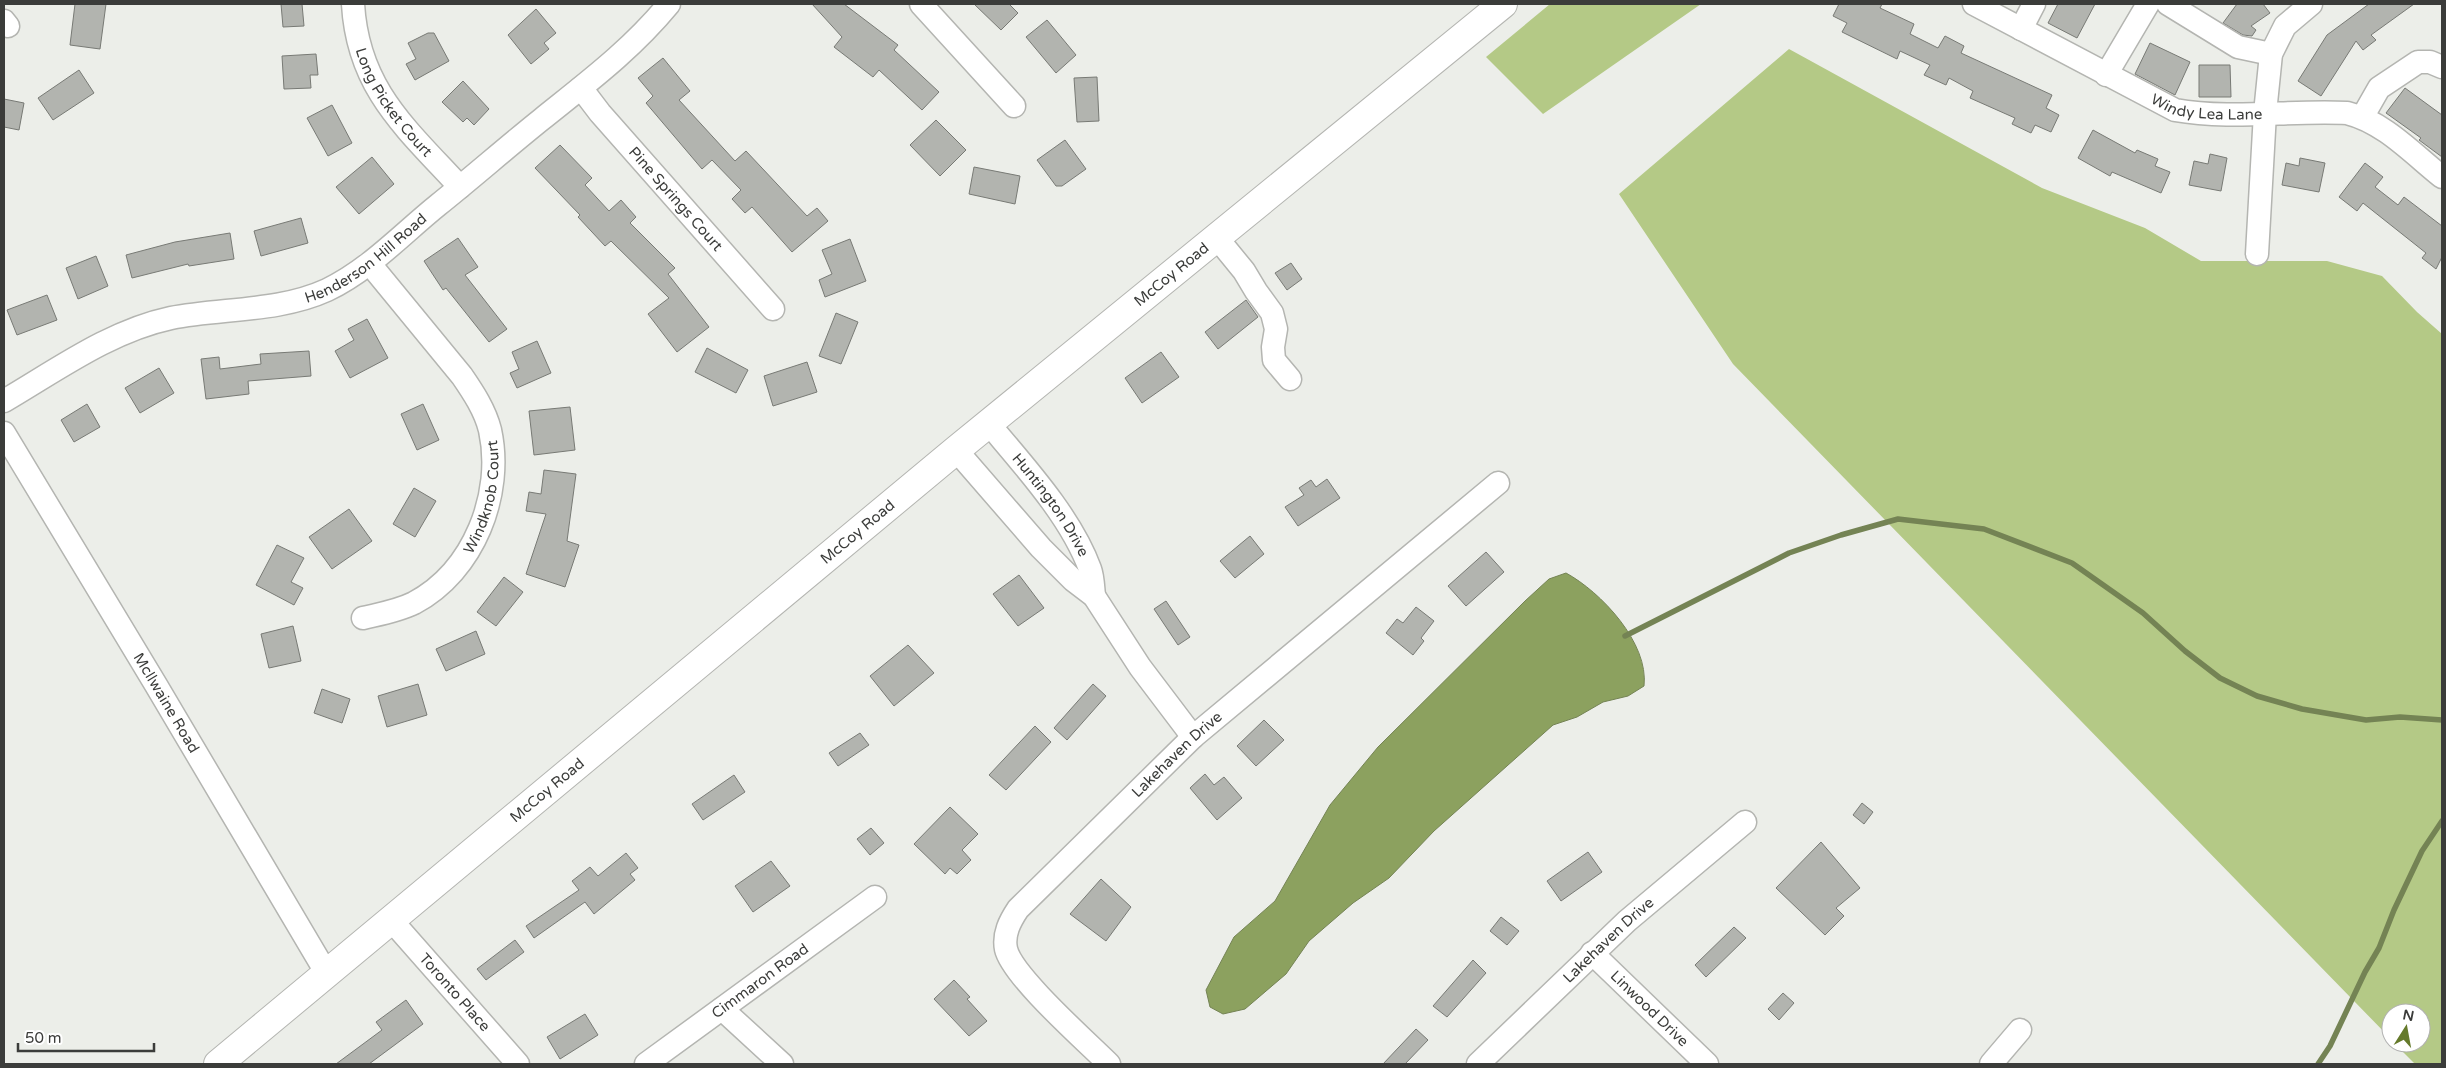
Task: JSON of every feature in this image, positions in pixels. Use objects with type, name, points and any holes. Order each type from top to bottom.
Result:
[{"type":"main road","name":"McCoy Road","points":[[218,1064],[956,450],[1503,4]]},
{"type":"street","name":"Long Picket Court","points":[[353,4],[361,58],[374,86],[400,121],[460,187]]},
{"type":"street","name":"Henderson Hill Road","points":[[4,401],[100,345],[137,328],[201,313],[301,300],[328,290],[370,264],[581,88],[632,45],[668,4]]},
{"type":"street","points":[[921,4],[1014,106]]},
{"type":"street","name":"Windy Lea Lane","points":[[1974,4],[2175,110],[2192,113],[2347,112],[2362,116],[2382,129],[2442,177]]},
{"type":"street","points":[[2021,29],[2034,4]]},
{"type":"street","points":[[2106,75],[2148,4]]},
{"type":"street","points":[[2168,4],[2238,47],[2271,54]]},
{"type":"street","points":[[2257,254],[2265,113],[2271,54],[2285,26],[2312,4]]},
{"type":"street","points":[[2362,116],[2379,88],[2418,62],[2430,62],[2442,67]]},
{"type":"street","name":"Pine Springs Court","points":[[581,88],[600,113],[773,309]]},
{"type":"street","points":[[1217,238],[1244,271],[1272,313],[1276,328],[1272,348],[1274,360],[1290,380]]},
{"type":"street","name":"Windknob Court","points":[[363,618],[414,603],[435,588],[452,572],[478,535],[484,520],[492,487],[489,429],[474,392],[370,264]]},
{"type":"street","name":"Huntington Drive","points":[[990,424],[1037,482],[1065,523],[1090,571],[1094,596]]},
{"type":"street","name":"McIlwaine Road","points":[[4,433],[327,974]]},
{"type":"street","name":"Huntington Drive","points":[[956,450],[1041,548],[1073,580],[1094,596],[1140,667],[1193,737]]},
{"type":"street","name":"Lakehaven Drive","points":[[1109,1064],[1027,982],[1013,964],[1006,950],[1006,940],[1009,924],[1018,909],[1193,737],[1498,483]]},
{"type":"street","name":"Lakehaven Drive","points":[[1478,1064],[1592,953],[1745,822]]},
{"type":"street","name":"Cimmaron Road","points":[[646,1064],[875,897]]},
{"type":"street","name":"Toronto Place","points":[[392,920],[518,1064]]},
{"type":"street","name":"Linwood Drive","points":[[1592,953],[1707,1064]]},
{"type":"street","points":[[722,1009],[782,1064]]},
{"type":"street","points":[[1991,1064],[2020,1030]]},
{"type":"shaded area","points":[[1550,4],[1701,4],[1543,114],[1486,57]]},
{"type":"shaded area","points":[[1789,49],[2042,188],[2145,228],[2201,261],[2327,261],[2382,276],[2417,312],[2442,334],[2442,1064],[2415,1064],[2404,1053],[2431,1053],[2431,1003],[2381,1003],[2381,1029],[1733,364],[1619,194]]},
{"type":"shaded area","points":[[1566,573],[1594,593],[1620,620],[1631,636],[1639,653],[1644,670],[1644,686],[1628,696],[1603,702],[1577,717],[1553,725],[1434,831],[1389,878],[1353,903],[1309,941],[1286,974],[1245,1009],[1223,1014],[1210,1007],[1206,990],[1234,937],[1275,901],[1330,805],[1378,747],[1525,601],[1549,579]]},
{"type":"building","points":[[75,4],[106,4],[100,49],[70,45]]},
{"type":"building","points":[[281,4],[302,4],[304,26],[283,27]]},
{"type":"building","points":[[812,4],[844,4],[898,45],[894,50],[939,92],[922,110],[879,70],[873,77],[834,47],[842,37]]},
{"type":"building","points":[[974,4],[1009,4],[1018,13],[1001,30]]},
{"type":"building","points":[[1839,4],[1882,4],[1880,8],[1914,24],[1910,34],[1938,48],[1945,36],[1964,46],[1961,53],[2052,95],[2046,108],[2059,115],[2051,132],[2035,125],[2031,133],[2012,124],[2015,118],[1970,98],[1973,91],[1949,78],[1946,85],[1924,75],[1930,65],[1900,51],[1897,59],[1842,32],[1847,23],[1833,16]]},
{"type":"building","points":[[2058,4],[2095,4],[2077,38],[2048,23]]},
{"type":"building","points":[[2237,4],[2263,4],[2270,13],[2251,26],[2256,30],[2252,36],[2243,35],[2223,23]]},
{"type":"building","points":[[2369,4],[2414,4],[2371,35],[2376,40],[2363,50],[2356,41],[2321,96],[2298,81],[2327,35]]},
{"type":"building","points":[[536,9],[556,33],[544,43],[549,49],[531,64],[508,35]]},
{"type":"building","points":[[1047,20],[1076,55],[1056,73],[1026,37]]},
{"type":"building","points":[[428,33],[434,33],[449,61],[415,80],[406,64],[416,59],[408,43]]},
{"type":"building","points":[[2150,43],[2190,62],[2175,95],[2135,74]]},
{"type":"building","points":[[316,54],[318,75],[310,75],[311,88],[284,89],[282,56]]},
{"type":"building","points":[[663,58],[690,91],[679,100],[735,161],[746,151],[807,216],[817,208],[828,221],[792,252],[752,207],[745,213],[732,199],[741,190],[712,160],[702,169],[646,103],[653,96],[638,78]]},
{"type":"building","points":[[2199,65],[2230,65],[2231,97],[2199,97]]},
{"type":"building","points":[[79,70],[94,93],[53,120],[38,98]]},
{"type":"building","points":[[1097,77],[1099,121],[1077,122],[1074,78]]},
{"type":"building","points":[[463,81],[489,109],[474,125],[467,118],[463,122],[442,102]]},
{"type":"building","points":[[2405,88],[2442,115],[2442,157],[2419,140],[2421,138],[2386,113]]},
{"type":"building","points":[[4,99],[24,103],[19,130],[4,127]]},
{"type":"building","points":[[332,105],[352,143],[328,156],[307,118]]},
{"type":"building","points":[[936,120],[966,150],[940,176],[910,145]]},
{"type":"building","points":[[2093,130],[2135,153],[2137,150],[2158,159],[2155,166],[2170,172],[2161,193],[2112,172],[2110,176],[2078,158]]},
{"type":"building","points":[[1065,140],[1086,169],[1062,186],[1056,186],[1037,160]]},
{"type":"building","points":[[560,145],[592,178],[585,185],[609,211],[621,200],[636,217],[630,223],[675,268],[668,274],[709,327],[677,352],[648,314],[669,298],[611,241],[605,246],[578,217],[580,215],[535,168]]},
{"type":"building","points":[[2210,154],[2227,158],[2221,191],[2189,185],[2194,161],[2208,164]]},
{"type":"building","points":[[372,157],[394,184],[359,214],[336,187]]},
{"type":"building","points":[[2300,158],[2325,163],[2319,192],[2282,185],[2286,163],[2299,166]]},
{"type":"building","points":[[2365,163],[2383,177],[2375,187],[2398,205],[2404,197],[2442,226],[2442,257],[2436,269],[2422,258],[2426,253],[2363,203],[2357,211],[2339,197]]},
{"type":"building","points":[[974,167],[1020,176],[1015,204],[969,194]]},
{"type":"building","points":[[301,218],[308,243],[261,256],[254,231]]},
{"type":"building","points":[[230,233],[234,259],[189,266],[188,264],[132,278],[126,255],[175,242]]},
{"type":"building","points":[[458,238],[478,267],[465,275],[507,329],[489,342],[446,288],[443,290],[424,261]]},
{"type":"building","points":[[850,239],[866,281],[825,297],[819,280],[832,274],[822,250]]},
{"type":"building","points":[[96,256],[108,286],[78,299],[66,268]]},
{"type":"building","points":[[1291,263],[1302,279],[1287,290],[1275,273]]},
{"type":"building","points":[[47,295],[57,320],[17,335],[7,310]]},
{"type":"building","points":[[1246,300],[1258,317],[1218,349],[1205,332]]},
{"type":"building","points":[[836,313],[858,322],[841,364],[819,356]]},
{"type":"building","points":[[367,319],[388,358],[350,378],[335,351],[354,340],[348,329]]},
{"type":"building","points":[[537,341],[551,373],[517,388],[510,373],[519,369],[512,352]]},
{"type":"building","points":[[707,348],[748,370],[736,393],[695,372]]},
{"type":"building","points":[[309,351],[311,376],[248,381],[249,394],[206,399],[201,359],[219,357],[220,369],[261,364],[260,354]]},
{"type":"building","points":[[1161,352],[1179,377],[1142,403],[1125,378]]},
{"type":"building","points":[[807,362],[817,392],[773,406],[764,376]]},
{"type":"building","points":[[159,368],[174,393],[140,413],[125,388]]},
{"type":"building","points":[[87,404],[100,427],[74,442],[61,420]]},
{"type":"building","points":[[423,404],[439,440],[417,450],[401,414]]},
{"type":"building","points":[[570,407],[575,450],[534,455],[529,411]]},
{"type":"building","points":[[544,470],[576,474],[567,541],[579,545],[565,587],[526,574],[546,514],[526,511],[529,492],[541,494]]},
{"type":"building","points":[[1327,479],[1340,498],[1298,526],[1285,507],[1304,495],[1299,488],[1311,480],[1316,487]]},
{"type":"building","points":[[414,488],[436,501],[415,537],[393,524]]},
{"type":"building","points":[[349,509],[372,541],[332,569],[309,537]]},
{"type":"building","points":[[1250,536],[1264,554],[1235,578],[1220,561]]},
{"type":"building","points":[[277,545],[304,558],[291,582],[303,588],[294,605],[256,585]]},
{"type":"building","points":[[1486,552],[1504,572],[1466,606],[1448,586]]},
{"type":"building","points":[[1019,575],[1044,608],[1018,626],[993,594]]},
{"type":"building","points":[[504,577],[523,592],[496,626],[477,612]]},
{"type":"building","points":[[1166,601],[1190,637],[1178,645],[1154,609]]},
{"type":"building","points":[[1416,607],[1434,621],[1421,638],[1424,641],[1413,655],[1386,633],[1397,619],[1403,623]]},
{"type":"building","points":[[293,626],[301,661],[269,668],[261,634]]},
{"type":"building","points":[[476,631],[485,654],[446,671],[436,649]]},
{"type":"building","points":[[908,645],[934,673],[894,706],[870,676]]},
{"type":"building","points":[[418,684],[427,715],[387,727],[378,696]]},
{"type":"building","points":[[1093,684],[1106,696],[1067,740],[1054,728]]},
{"type":"building","points":[[322,689],[350,699],[342,723],[314,713]]},
{"type":"building","points":[[1264,720],[1284,740],[1256,766],[1237,746]]},
{"type":"building","points":[[1035,726],[1051,742],[1006,790],[989,775]]},
{"type":"building","points":[[860,733],[869,745],[838,766],[829,753]]},
{"type":"building","points":[[1205,774],[1214,785],[1224,777],[1242,798],[1217,820],[1190,788]]},
{"type":"building","points":[[734,775],[745,792],[703,820],[692,804]]},
{"type":"building","points":[[1862,803],[1873,812],[1864,824],[1853,815]]},
{"type":"building","points":[[950,807],[978,834],[962,850],[971,860],[957,874],[950,868],[945,874],[914,844]]},
{"type":"building","points":[[871,828],[884,843],[870,855],[857,839]]},
{"type":"building","points":[[1821,842],[1860,888],[1836,908],[1844,916],[1825,935],[1776,888]]},
{"type":"building","points":[[1588,852],[1602,872],[1561,901],[1547,881]]},
{"type":"building","points":[[626,853],[638,868],[630,874],[635,880],[594,914],[585,902],[534,938],[526,926],[579,890],[572,881],[590,867],[598,876]]},
{"type":"building","points":[[771,861],[790,886],[753,912],[735,886]]},
{"type":"building","points":[[1101,879],[1131,907],[1106,941],[1070,914]]},
{"type":"building","points":[[1501,917],[1519,931],[1507,945],[1490,931]]},
{"type":"building","points":[[1734,927],[1746,938],[1706,977],[1695,965]]},
{"type":"building","points":[[515,940],[524,952],[486,980],[477,969]]},
{"type":"building","points":[[1473,960],[1486,973],[1447,1017],[1433,1006]]},
{"type":"building","points":[[954,980],[970,997],[967,999],[987,1021],[969,1036],[934,999]]},
{"type":"building","points":[[1783,993],[1794,1003],[1779,1020],[1768,1009]]},
{"type":"building","points":[[406,1000],[423,1024],[369,1064],[336,1064],[382,1030],[376,1022]]},
{"type":"building","points":[[585,1014],[598,1035],[560,1059],[547,1037]]},
{"type":"building","points":[[1416,1029],[1428,1040],[1405,1064],[1383,1064]]},
{"type":"waterway","points":[[1625,636],[1789,553],[1841,535],[1898,519],[1984,529],[2072,563],[2143,613],[2185,651],[2220,678],[2257,696],[2302,709],[2366,720],[2400,717],[2442,720]]},
{"type":"waterway","points":[[2318,1064],[2330,1046],[2365,972],[2379,948],[2394,910],[2422,851],[2442,821]]}]
